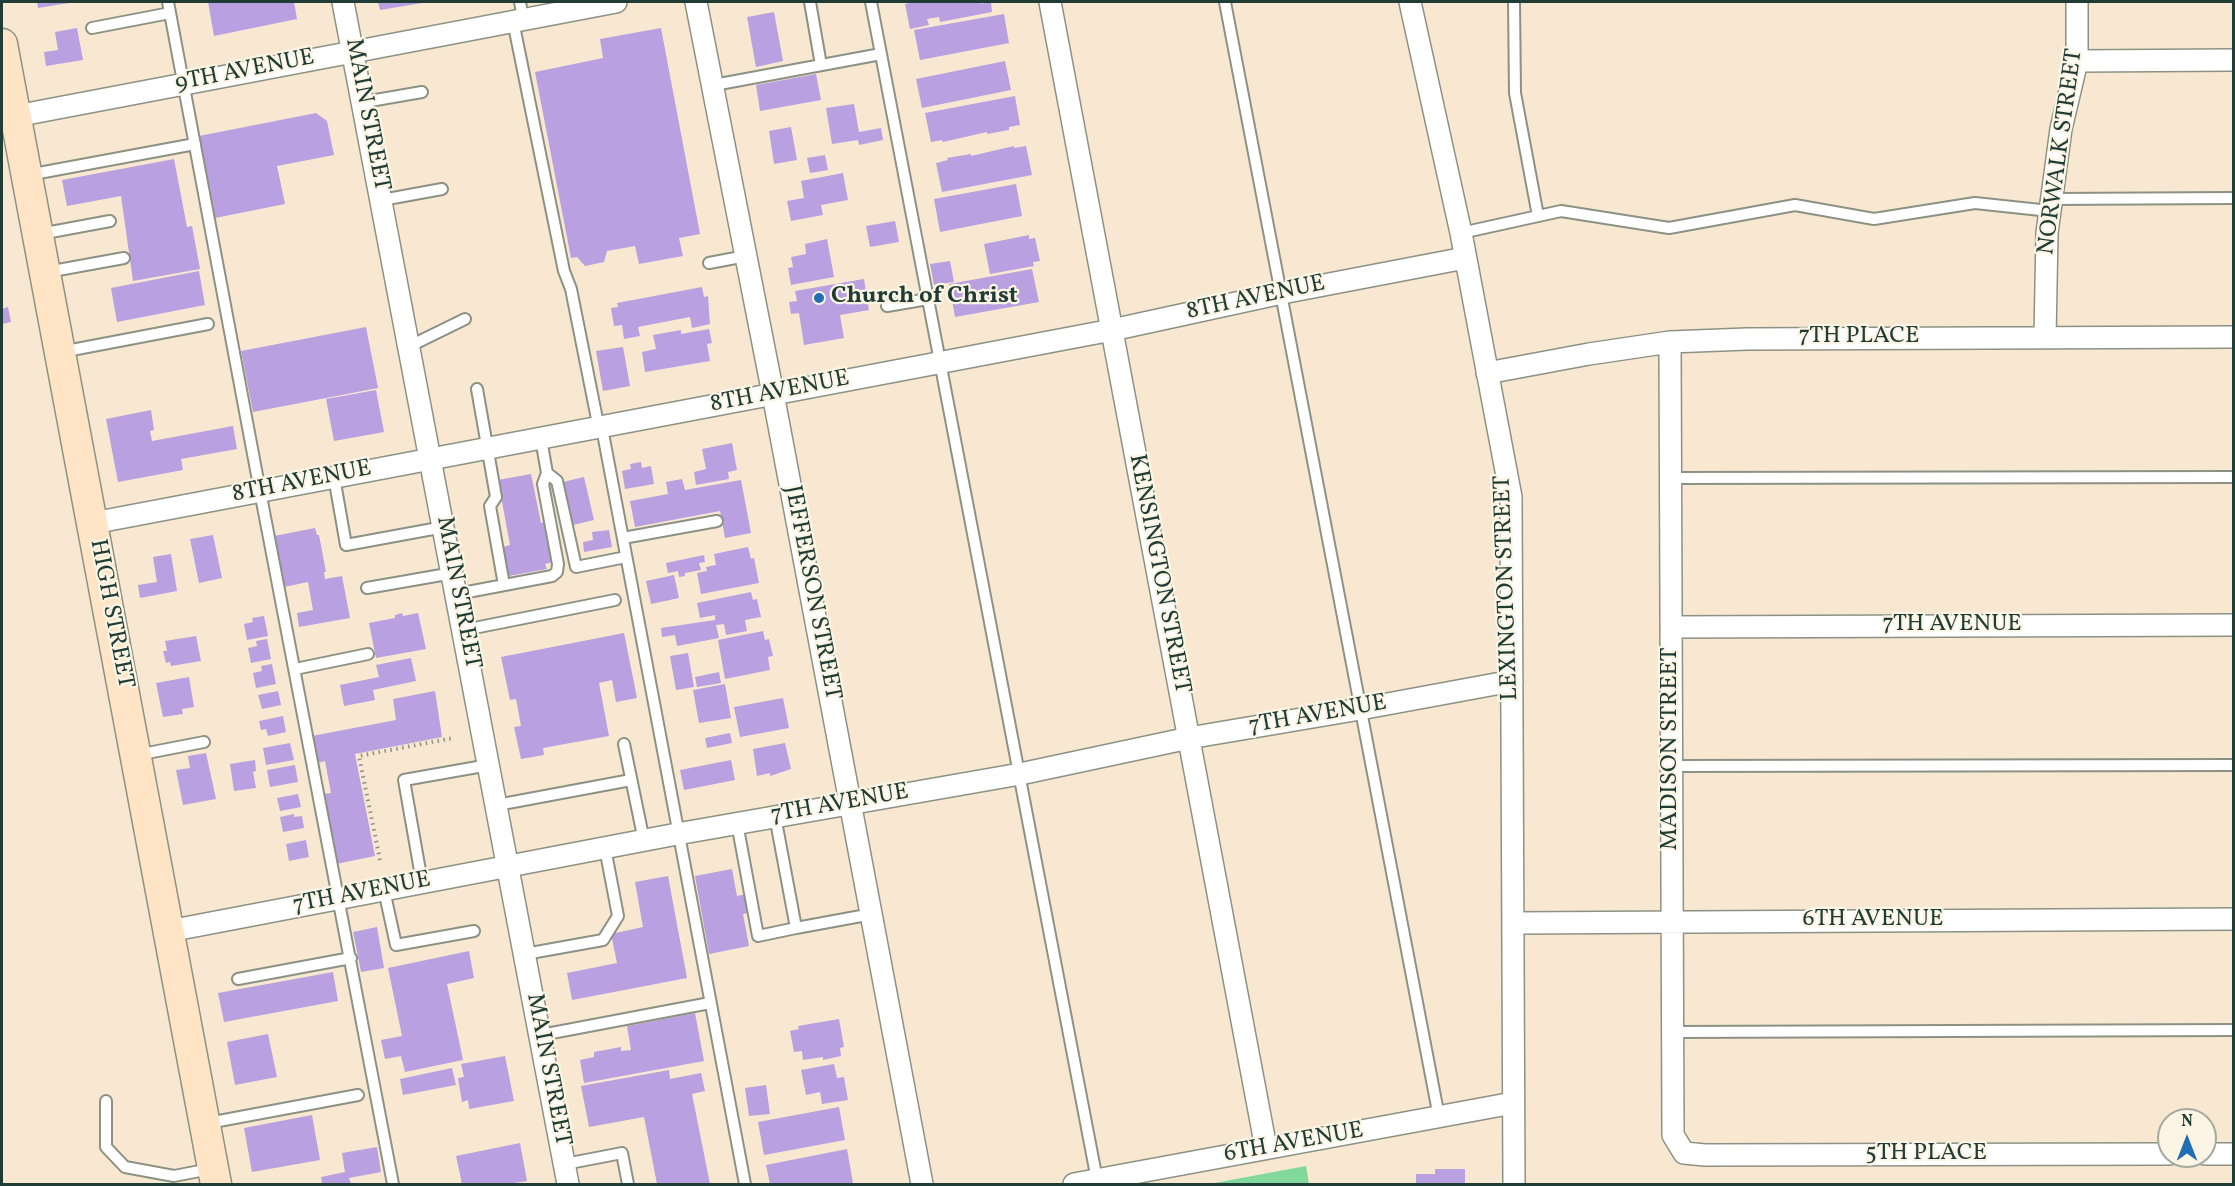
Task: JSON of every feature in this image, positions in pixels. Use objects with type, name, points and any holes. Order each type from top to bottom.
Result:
[{"type":"main road","name":"HIGH STREET","points":[[2,44],[9,118],[27,175],[215,1177]]},
{"type":"street","name":"MAIN STREET","points":[[343,2],[364,102],[567,1174]]},
{"type":"street","name":"9TH AVENUE","points":[[9,118],[354,51],[519,14],[616,2]]},
{"type":"street","name":"JEFFERSON STREET","points":[[696,2],[714,85],[851,802],[922,1185]]},
{"type":"street","name":"KENSINGTON STREET","points":[[1050,2],[1266,1148]]},
{"type":"street","name":"LEXINGTON STREET","points":[[1410,2],[1461,233],[1511,497],[1514,1185]]},
{"type":"street","name":"NORWALK STREET","points":[[2045,338],[2047,232],[2061,129],[2077,61],[2077,2]]},
{"type":"street","points":[[2077,61],[2234,60]]},
{"type":"street","name":"8TH AVENUE","points":[[93,523],[1112,330],[1282,293],[1465,258]]},
{"type":"street","name":"7TH PLACE","points":[[1487,373],[1670,342],[1747,339],[2234,337]]},
{"type":"street","name":"MADISON STREET","points":[[1670,342],[1673,1135],[1684,1153]]},
{"type":"street","name":"7TH AVENUE","points":[[1671,627],[2234,625]]},
{"type":"street","name":"7TH AVENUE","points":[[169,931],[677,834],[1020,774],[1190,738],[1512,681]]},
{"type":"street","name":"6TH AVENUE","points":[[1513,923],[2234,919]]},
{"type":"street","name":"6TH AVENUE","points":[[1074,1185],[1514,1103]]},
{"type":"street","name":"5TH PLACE","points":[[1684,1153],[1705,1155],[2157,1154]]},
{"type":"street","points":[[2217,1154],[2234,1154]]},
{"type":"lane","points":[[168,2],[393,1185]]},
{"type":"lane","points":[[810,2],[821,65]]},
{"type":"lane","points":[[871,2],[1097,1180]]},
{"type":"lane","points":[[1225,2],[1439,1117]]},
{"type":"lane","points":[[1514,2],[1515,93],[1538,216]]},
{"type":"lane","points":[[92,28],[170,13]]},
{"type":"lane","points":[[519,14],[564,271],[571,289],[623,538],[745,1185]]},
{"type":"lane","points":[[714,85],[881,54]]},
{"type":"lane","points":[[364,102],[422,92]]},
{"type":"lane","points":[[27,175],[195,144]]},
{"type":"lane","points":[[382,200],[442,189]]},
{"type":"lane","points":[[1461,233],[1561,211],[1669,228],[1795,205],[1874,219],[1975,203],[2050,205],[2234,198]]},
{"type":"lane","points":[[38,234],[110,221]]},
{"type":"lane","points":[[709,263],[746,256]]},
{"type":"lane","points":[[45,273],[124,258]]},
{"type":"lane","points":[[887,306],[928,299]]},
{"type":"lane","points":[[410,346],[465,319]]},
{"type":"lane","points":[[60,352],[208,324]]},
{"type":"lane","points":[[477,389],[496,497],[490,506],[504,585]]},
{"type":"lane","points":[[457,594],[552,576],[558,569],[543,484],[547,474],[541,439]]},
{"type":"lane","points":[[547,474],[557,481],[576,567],[626,557]]},
{"type":"lane","points":[[334,477],[346,545],[444,527]]},
{"type":"lane","points":[[1671,478],[2234,477]]},
{"type":"lane","points":[[623,538],[717,521]]},
{"type":"lane","points":[[367,588],[453,573]]},
{"type":"lane","points":[[464,630],[615,600]]},
{"type":"lane","points":[[295,669],[368,654]]},
{"type":"lane","points":[[136,755],[204,742]]},
{"type":"lane","points":[[624,744],[644,841]]},
{"type":"lane","points":[[422,882],[404,780],[489,765]]},
{"type":"lane","points":[[1672,766],[2234,765]]},
{"type":"lane","points":[[497,805],[631,780]]},
{"type":"lane","points":[[775,816],[796,928]]},
{"type":"lane","points":[[737,823],[758,936],[872,914]]},
{"type":"lane","points":[[525,954],[603,940],[618,916],[605,848]]},
{"type":"lane","points":[[384,890],[396,945],[474,931]]},
{"type":"lane","points":[[238,979],[351,958]]},
{"type":"lane","points":[[540,1035],[710,1003]]},
{"type":"lane","points":[[1673,1032],[2234,1030]]},
{"type":"lane","points":[[205,1123],[358,1095]]},
{"type":"lane","points":[[106,1101],[106,1147],[125,1167],[174,1176],[215,1177]]},
{"type":"lane","points":[[567,1174],[622,1153],[628,1185]]},
{"type":"path","points":[[380,860],[359,756],[453,738]]},
{"type":"green space","points":[[1306,1166],[1309,1184],[1209,1184]]},
{"type":"building","points":[[37,2],[69,2],[69,3],[38,8]]},
{"type":"building","points":[[208,2],[294,2],[297,19],[214,36]]},
{"type":"building","points":[[378,2],[422,2],[422,3],[380,10]]},
{"type":"building","points":[[984,2],[979,4],[991,2],[992,12],[940,22],[939,17],[927,19],[929,25],[910,29],[905,4]]},
{"type":"building","points":[[774,12],[783,61],[756,67],[747,17]]},
{"type":"building","points":[[1004,14],[1009,43],[920,60],[914,30]]},
{"type":"building","points":[[77,28],[83,60],[46,66],[44,52],[58,50],[55,32]]},
{"type":"building","points":[[661,28],[700,234],[679,238],[683,256],[639,264],[635,246],[607,251],[604,262],[585,266],[577,257],[571,258],[535,72],[603,58],[600,39]]},
{"type":"building","points":[[1005,61],[1011,90],[922,108],[916,79]]},
{"type":"building","points":[[816,74],[821,100],[760,111],[756,85]]},
{"type":"building","points":[[1015,96],[1020,125],[1009,127],[1009,130],[987,134],[987,132],[943,142],[942,140],[931,142],[925,113]]},
{"type":"building","points":[[854,104],[859,132],[881,128],[883,140],[859,145],[858,140],[832,144],[826,108]]},
{"type":"building","points":[[316,113],[327,121],[334,155],[277,166],[285,204],[215,218],[199,136]]},
{"type":"building","points":[[791,127],[797,160],[774,164],[769,131]]},
{"type":"building","points":[[1014,146],[1014,148],[1026,146],[1032,175],[942,192],[936,163],[948,160],[947,158],[971,154],[971,156]]},
{"type":"building","points":[[825,155],[828,170],[810,173],[807,158]]},
{"type":"building","points":[[174,159],[187,227],[192,226],[200,269],[133,281],[121,196],[67,206],[62,180]]},
{"type":"building","points":[[843,173],[848,200],[821,205],[823,215],[791,221],[787,201],[804,198],[801,181]]},
{"type":"building","points":[[1016,184],[1022,216],[940,232],[934,199]]},
{"type":"building","points":[[895,221],[899,242],[870,247],[866,226]]},
{"type":"building","points":[[1029,235],[1029,239],[1035,238],[1040,261],[1033,262],[1034,266],[990,274],[984,244]]},
{"type":"building","points":[[827,239],[834,277],[791,285],[788,268],[793,267],[791,257],[806,254],[805,244]]},
{"type":"building","points":[[950,261],[954,282],[934,285],[930,264]]},
{"type":"building","points":[[1032,269],[1039,302],[955,317],[949,284]]},
{"type":"building","points":[[199,271],[205,305],[117,322],[111,288]]},
{"type":"building","points":[[864,279],[869,310],[840,315],[844,338],[804,345],[799,313],[791,314],[789,302],[797,301],[795,291]]},
{"type":"building","points":[[702,287],[704,297],[708,296],[710,324],[692,328],[690,317],[638,327],[640,336],[624,339],[622,325],[614,326],[611,308],[618,307],[617,303]]},
{"type":"building","points":[[8,307],[11,322],[2,324],[2,309]]},
{"type":"building","points":[[366,327],[378,388],[253,412],[241,351]]},
{"type":"building","points":[[709,329],[712,343],[707,344],[710,361],[645,372],[642,352],[656,349],[653,335],[681,330],[681,334]]},
{"type":"building","points":[[623,347],[630,386],[603,391],[596,351]]},
{"type":"building","points":[[376,390],[384,432],[334,441],[326,399]]},
{"type":"building","points":[[151,410],[154,430],[150,431],[152,441],[233,426],[237,449],[181,459],[183,470],[118,482],[106,419]]},
{"type":"building","points":[[732,443],[737,470],[728,472],[729,479],[696,485],[694,472],[706,469],[702,449]]},
{"type":"building","points":[[641,462],[642,468],[651,466],[654,484],[625,489],[622,471],[631,469],[630,464]]},
{"type":"building","points":[[531,474],[541,523],[545,522],[553,562],[545,564],[547,569],[509,576],[503,547],[510,545],[498,480]]},
{"type":"building","points":[[584,477],[594,520],[573,525],[563,482]]},
{"type":"building","points":[[682,479],[685,490],[741,480],[751,533],[725,538],[720,511],[635,527],[630,501],[668,494],[666,482]]},
{"type":"building","points":[[315,528],[319,535],[326,572],[324,572],[325,579],[342,576],[350,618],[299,627],[297,613],[313,610],[308,582],[284,587],[274,536]]},
{"type":"building","points":[[609,530],[612,547],[584,552],[583,542],[593,540],[592,532]]},
{"type":"building","points":[[213,535],[222,578],[199,583],[190,539]]},
{"type":"building","points":[[748,547],[751,559],[754,558],[759,583],[701,594],[697,573],[707,571],[706,567],[716,565],[714,554]]},
{"type":"building","points":[[171,554],[177,591],[140,598],[138,585],[157,582],[153,557]]},
{"type":"building","points":[[704,555],[705,562],[699,563],[701,570],[685,573],[685,576],[679,577],[678,571],[668,573],[666,563]]},
{"type":"building","points":[[674,575],[679,598],[651,604],[646,581]]},
{"type":"building","points":[[751,592],[753,600],[757,599],[761,617],[745,620],[747,631],[726,635],[724,624],[716,625],[719,638],[677,646],[675,635],[662,637],[661,628],[715,620],[715,615],[700,618],[697,603]]},
{"type":"building","points":[[402,613],[403,616],[418,613],[426,649],[376,658],[369,623],[395,618],[395,615]]},
{"type":"building","points":[[264,616],[268,636],[247,640],[244,624],[253,622],[252,618]]},
{"type":"building","points":[[763,631],[765,640],[769,639],[773,656],[768,657],[770,670],[725,679],[718,640]]},
{"type":"building","points":[[624,633],[637,698],[616,702],[612,680],[599,683],[609,736],[543,748],[544,755],[521,759],[514,727],[521,726],[516,699],[510,700],[501,657]]},
{"type":"building","points":[[196,636],[201,661],[171,666],[170,662],[166,663],[163,651],[167,651],[165,641]]},
{"type":"building","points":[[267,639],[271,659],[251,663],[248,648],[257,646],[256,641]]},
{"type":"building","points":[[688,653],[694,687],[676,690],[670,656]]},
{"type":"building","points":[[411,658],[416,681],[373,690],[375,700],[344,706],[340,685],[379,677],[376,665]]},
{"type":"building","points":[[272,664],[276,684],[256,688],[253,673],[262,671],[261,666]]},
{"type":"building","points":[[719,672],[721,683],[697,687],[695,677]]},
{"type":"building","points":[[189,677],[194,707],[182,709],[183,714],[163,717],[156,683]]},
{"type":"building","points":[[725,684],[731,718],[699,723],[693,690]]},
{"type":"building","points":[[278,691],[281,705],[262,709],[258,695]]},
{"type":"building","points":[[435,691],[442,737],[355,754],[375,856],[336,864],[323,794],[331,793],[325,761],[317,763],[312,736],[396,720],[393,699]]},
{"type":"building","points":[[783,698],[789,728],[740,737],[734,707]]},
{"type":"building","points":[[283,716],[286,732],[268,736],[266,729],[261,730],[259,721]]},
{"type":"building","points":[[730,733],[732,743],[707,748],[705,738]]},
{"type":"building","points":[[290,743],[294,760],[266,765],[263,748]]},
{"type":"building","points":[[785,743],[791,769],[770,776],[770,773],[757,776],[753,749]]},
{"type":"building","points":[[206,753],[216,799],[183,805],[176,770],[190,768],[188,756]]},
{"type":"building","points":[[255,760],[256,771],[253,772],[256,788],[234,791],[230,764]]},
{"type":"building","points":[[731,760],[735,780],[684,790],[680,770]]},
{"type":"building","points":[[295,765],[298,782],[270,787],[267,770]]},
{"type":"building","points":[[298,794],[301,807],[280,811],[277,798]]},
{"type":"building","points":[[294,814],[294,817],[302,816],[304,828],[283,832],[280,817]]},
{"type":"building","points":[[306,840],[309,857],[289,861],[286,844]]},
{"type":"building","points":[[732,869],[737,896],[756,892],[760,910],[743,914],[749,946],[709,954],[695,876]]},
{"type":"building","points":[[668,876],[687,978],[572,1000],[567,973],[617,963],[611,934],[643,927],[635,882]]},
{"type":"building","points":[[377,927],[384,968],[361,972],[353,932]]},
{"type":"building","points":[[469,951],[474,978],[447,984],[463,1060],[405,1072],[401,1056],[385,1059],[381,1040],[402,1036],[388,968]]},
{"type":"building","points":[[333,972],[338,1001],[224,1022],[218,993]]},
{"type":"building","points":[[695,1013],[704,1061],[584,1083],[580,1060],[594,1057],[594,1052],[621,1047],[621,1051],[631,1050],[627,1026]]},
{"type":"building","points":[[839,1019],[844,1047],[840,1048],[841,1056],[823,1060],[823,1057],[803,1060],[802,1051],[794,1052],[790,1031],[799,1029],[798,1026]]},
{"type":"building","points":[[268,1034],[277,1077],[235,1085],[227,1042]]},
{"type":"building","points":[[505,1056],[514,1101],[469,1109],[468,1100],[462,1102],[458,1078],[464,1077],[461,1064]]},
{"type":"building","points":[[834,1064],[837,1078],[844,1077],[848,1100],[822,1104],[820,1092],[806,1095],[801,1070]]},
{"type":"building","points":[[452,1068],[456,1085],[403,1095],[400,1079]]},
{"type":"building","points":[[669,1070],[670,1079],[701,1073],[705,1091],[692,1094],[710,1184],[657,1184],[644,1117],[589,1127],[581,1086]]},
{"type":"building","points":[[766,1085],[770,1114],[749,1116],[745,1088]]},
{"type":"building","points":[[839,1107],[845,1140],[764,1155],[758,1122]]},
{"type":"building","points":[[312,1115],[320,1160],[252,1172],[244,1128]]},
{"type":"building","points":[[520,1143],[527,1181],[508,1184],[462,1184],[456,1156]]},
{"type":"building","points":[[377,1147],[381,1172],[349,1178],[351,1184],[322,1184],[321,1177],[345,1172],[342,1153]]},
{"type":"building","points":[[847,1149],[853,1183],[770,1184],[766,1165]]},
{"type":"building","points":[[1435,1169],[1465,1169],[1465,1184],[1416,1184],[1416,1174],[1435,1174]]},
{"type":"place","name":"Church of Christ","points":[[819,298]]}]
